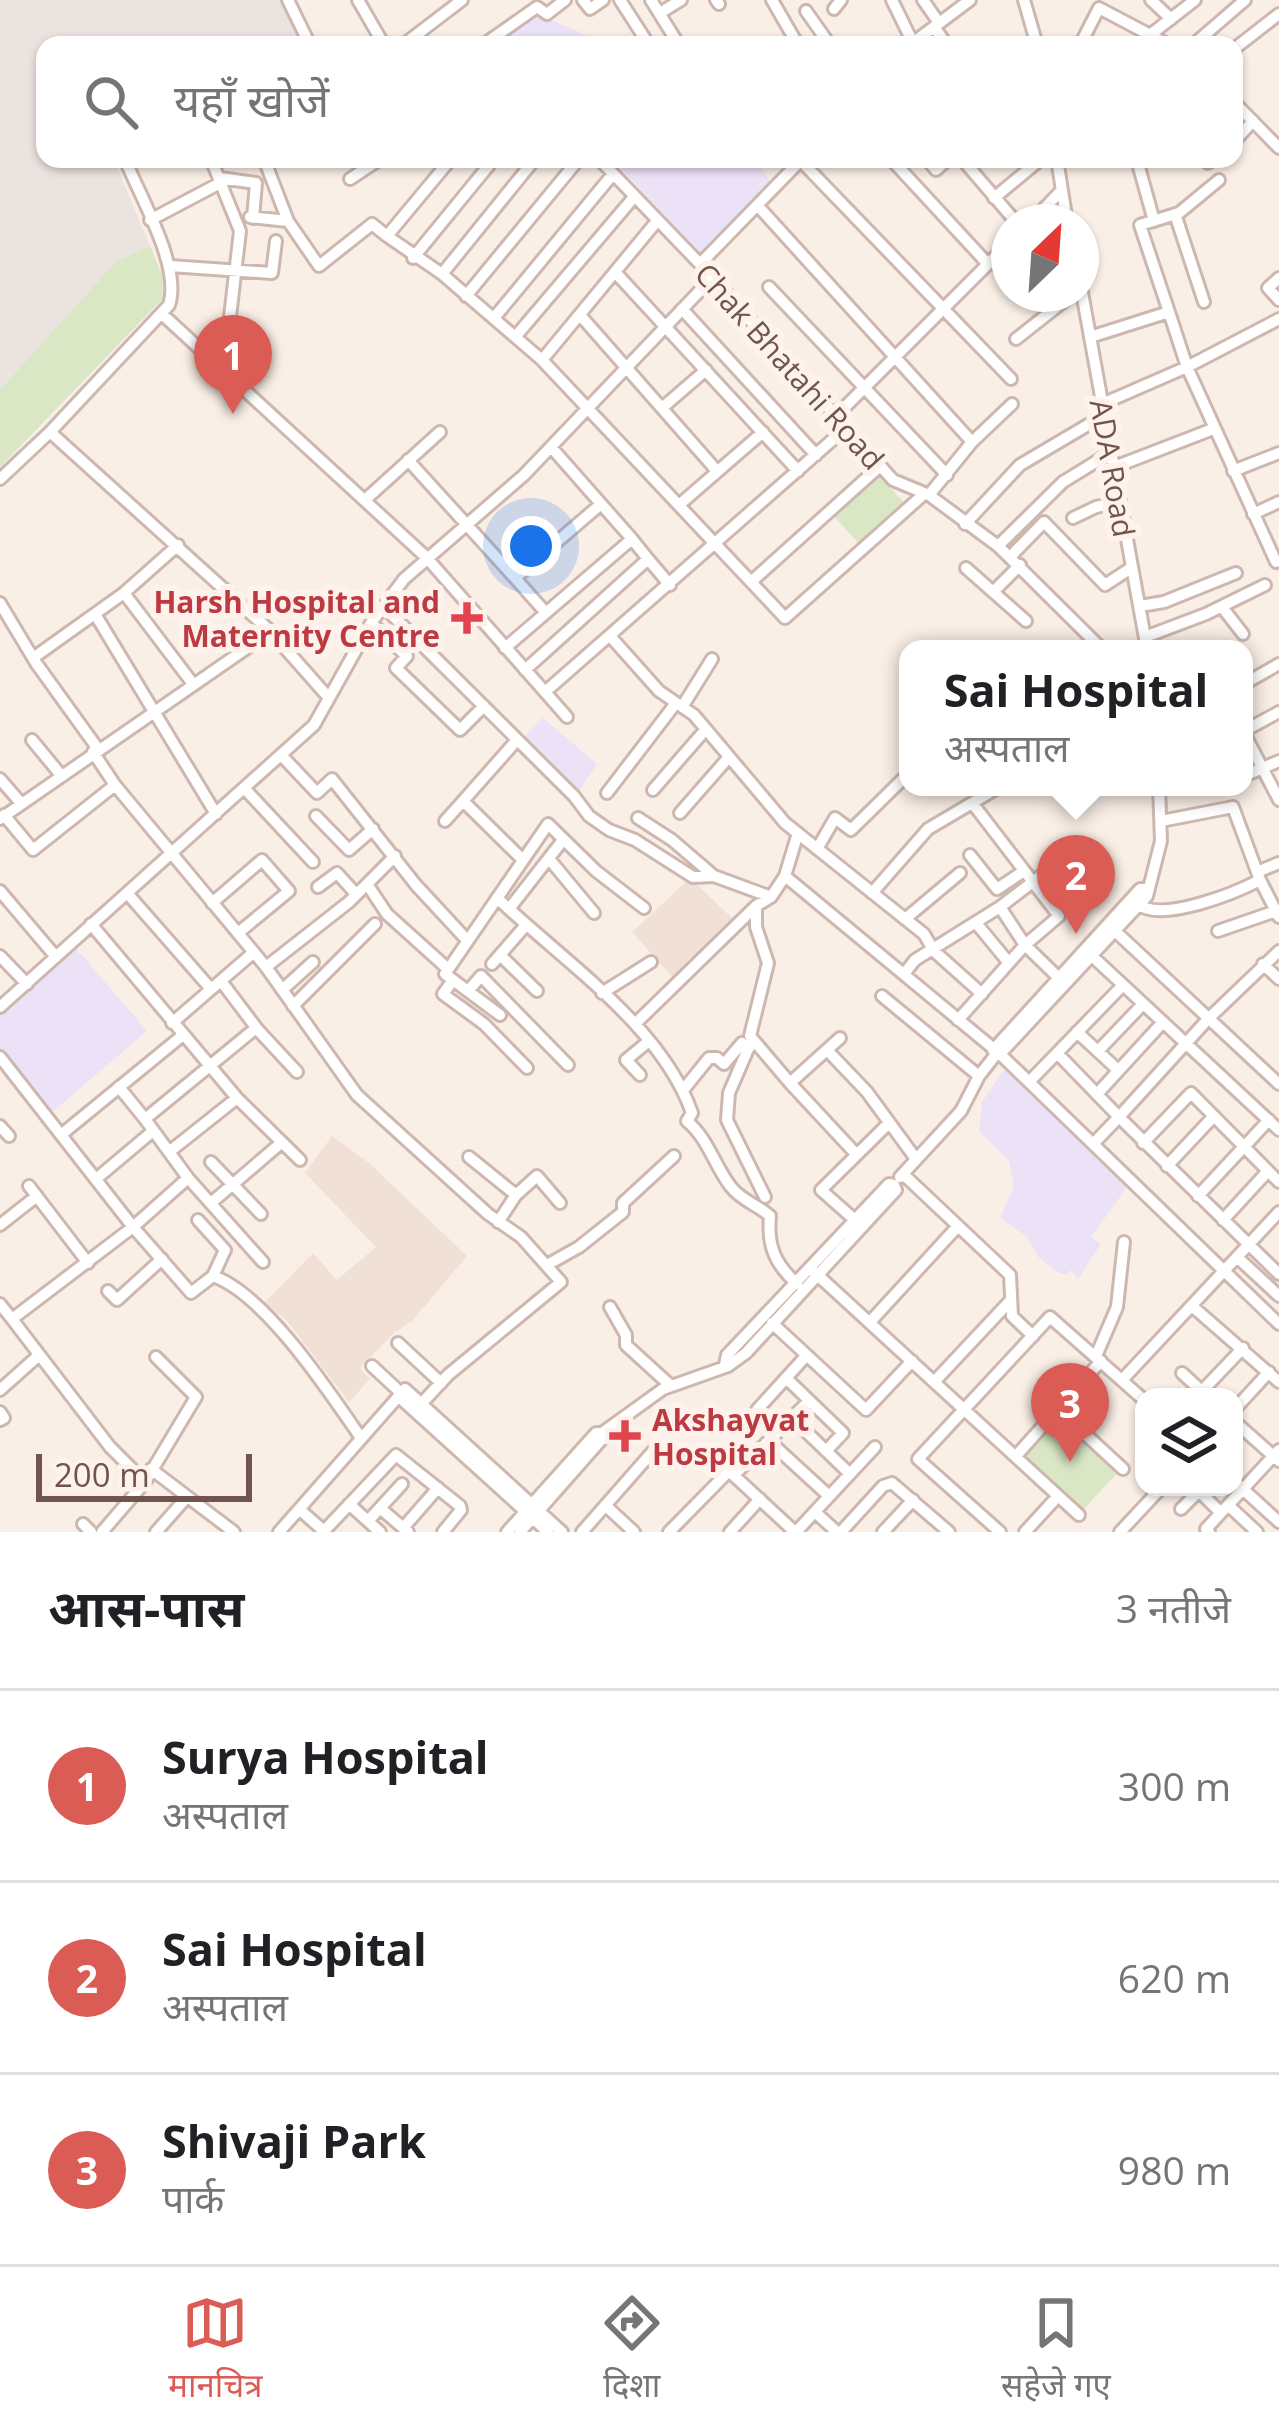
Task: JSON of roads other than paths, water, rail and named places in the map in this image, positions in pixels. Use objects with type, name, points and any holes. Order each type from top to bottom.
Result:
[{"type":"street","points":[[288,0],[306,36]]},
{"type":"street","points":[[358,0],[379,36]]},
{"type":"street","points":[[416,36],[462,0]]},
{"type":"street","points":[[495,36],[537,7],[547,14],[566,0]]},
{"type":"street","points":[[584,0],[590,9],[604,0]]},
{"type":"street","points":[[620,0],[643,36]]},
{"type":"street","points":[[651,0],[674,36]]},
{"type":"street","points":[[660,13],[681,0]]},
{"type":"street","points":[[772,0],[794,36]]},
{"type":"street","points":[[892,0],[908,36]]},
{"type":"street","points":[[923,0],[942,36]]},
{"type":"street","points":[[922,36],[955,4],[970,0]]},
{"type":"street","points":[[1024,0],[1034,36]]},
{"type":"street","points":[[1087,0],[1097,11]]},
{"type":"street","points":[[1151,0],[1171,19]]},
{"type":"street","points":[[1084,36],[1099,8],[1150,35],[1195,0]]},
{"type":"street","points":[[1203,36],[1245,0]]},
{"type":"street","points":[[806,11],[824,36]]},
{"type":"street","points":[[1243,42],[1279,14]]},
{"type":"street","points":[[1243,111],[1279,148]]},
{"type":"street","points":[[1243,132],[1253,121]]},
{"type":"street","points":[[0,479],[162,314],[173,292],[170,266],[129,168]]},
{"type":"street","points":[[210,357],[229,334],[240,232],[215,168]]},
{"type":"street","points":[[268,168],[288,220],[319,266],[372,224],[413,258],[442,274],[542,360],[785,618],[947,475],[972,442],[1012,404]]},
{"type":"street","points":[[350,179],[366,168]]},
{"type":"street","points":[[387,236],[444,168]]},
{"type":"street","points":[[413,258],[487,168]]},
{"type":"street","points":[[442,274],[528,168]]},
{"type":"street","points":[[466,296],[572,168]]},
{"type":"street","name":"Chak Bhatahi Road","points":[[607,168],[893,480],[926,494],[998,546],[1093,640]]},
{"type":"street","points":[[700,264],[794,168]]},
{"type":"street","points":[[810,168],[1011,379]]},
{"type":"street","points":[[899,168],[987,263]]},
{"type":"street","points":[[969,168],[1000,204]]},
{"type":"street","points":[[994,198],[1020,168]]},
{"type":"street","points":[[1059,168],[1063,204]]},
{"type":"street","points":[[1140,168],[1154,221]]},
{"type":"street","points":[[494,318],[613,174]]},
{"type":"street","points":[[150,220],[221,180],[256,183],[253,218]]},
{"type":"street","points":[[1220,180],[1175,214],[1140,225],[1187,368],[1276,562]]},
{"type":"street","points":[[1048,204],[1060,192]]},
{"type":"street","points":[[516,337],[634,197]]},
{"type":"street","points":[[758,206],[972,442]]},
{"type":"street","points":[[1175,214],[1204,302]]},
{"type":"street","points":[[235,216],[288,220]]},
{"type":"street","points":[[542,360],[657,221]]},
{"type":"street","points":[[170,266],[272,273],[276,241]]},
{"type":"street","points":[[836,416],[991,259]]},
{"type":"street","points":[[615,272],[798,471]]},
{"type":"street","points":[[0,1007],[314,725],[371,623],[426,557],[438,553],[551,447],[712,278]]},
{"type":"street","points":[[1279,278],[1268,288],[1279,300]]},
{"type":"street","points":[[769,287],[947,475]]},
{"type":"street","points":[[682,309],[816,454]]},
{"type":"street","points":[[1016,339],[1050,312]]},
{"type":"street","name":"ADA Road","points":[[1085,312],[1146,640]]},
{"type":"street","points":[[1090,337],[1169,312]]},
{"type":"street","points":[[162,314],[426,557],[567,717]]},
{"type":"street","points":[[580,314],[717,471]]},
{"type":"street","points":[[965,524],[1020,465],[1103,410],[1279,320]]},
{"type":"street","points":[[662,408],[706,370]]},
{"type":"street","points":[[545,692],[846,428]]},
{"type":"street","points":[[1112,468],[1214,429]]},
{"type":"street","points":[[50,432],[268,629],[329,698]]},
{"type":"street","points":[[366,499],[440,432]]},
{"type":"street","points":[[679,505],[763,432]]},
{"type":"street","points":[[551,447],[670,585]]},
{"type":"street","points":[[1233,471],[1279,452]]},
{"type":"street","points":[[998,546],[1063,482],[1109,453]]},
{"type":"street","points":[[408,460],[546,614]]},
{"type":"street","points":[[752,581],[880,466]]},
{"type":"street","points":[[1073,518],[1119,502]]},
{"type":"street","points":[[1253,514],[1279,502]]},
{"type":"street","points":[[515,578],[602,505]]},
{"type":"street","points":[[993,592],[1044,522],[1105,585],[1131,568]]},
{"type":"street","points":[[506,648],[632,539]]},
{"type":"street","points":[[33,658],[124,593],[178,545]]},
{"type":"street","points":[[525,670],[648,559]]},
{"type":"street","points":[[966,568],[1026,621]]},
{"type":"street","points":[[1140,606],[1164,602],[1236,573]]},
{"type":"street","points":[[1152,640],[1265,586]]},
{"type":"street","points":[[124,593],[193,684]]},
{"type":"street","points":[[0,603],[4,619],[115,785],[266,967],[357,1095],[548,1265],[561,1282],[422,1404]]},
{"type":"street","points":[[383,606],[589,816],[693,877],[714,876]]},
{"type":"street","points":[[1222,607],[1244,634]]},
{"type":"street","points":[[95,614],[216,814]]},
{"type":"street","points":[[371,623],[407,656]]},
{"type":"street","points":[[115,785],[33,850],[2,817],[268,629]]},
{"type":"street","points":[[610,636],[633,665],[706,729],[798,833],[924,934],[934,951],[982,994]]},
{"type":"street","points":[[420,643],[396,668],[460,730],[484,706]]},
{"type":"street","points":[[607,794],[712,659]]},
{"type":"street","points":[[653,790],[706,729]]},
{"type":"street","points":[[32,740],[60,773]]},
{"type":"street","points":[[445,821],[517,740]]},
{"type":"street","points":[[1253,749],[1279,800]]},
{"type":"street","points":[[282,756],[316,793],[332,778],[466,939]]},
{"type":"street","points":[[680,813],[730,758]]},
{"type":"street","points":[[1253,772],[1279,760]]},
{"type":"street","points":[[0,779],[20,802]]},
{"type":"street","points":[[817,848],[835,818],[851,830],[899,783]]},
{"type":"street","points":[[244,788],[313,862]]},
{"type":"street","points":[[872,892],[928,829],[984,796]]},
{"type":"street","points":[[1062,981],[1092,956],[1148,889],[1158,865],[1160,796]]},
{"type":"street","points":[[464,801],[522,859]]},
{"type":"street","points":[[932,1038],[1059,916],[973,804]]},
{"type":"street","points":[[1161,821],[1233,807],[1278,914],[1218,931]]},
{"type":"street","points":[[316,816],[349,850],[373,829]]},
{"type":"street","points":[[638,818],[714,876],[771,897]]},
{"type":"street","points":[[527,1068],[470,1012],[443,994],[466,939],[548,824],[644,908]]},
{"type":"street","points":[[636,1023],[756,906],[771,897],[785,876],[798,833]]},
{"type":"street","points":[[509,909],[563,840]]},
{"type":"street","points":[[904,974],[915,960],[1000,907],[1076,849]]},
{"type":"street","points":[[970,855],[997,889],[1024,871]]},
{"type":"street","points":[[266,967],[356,894],[394,856]]},
{"type":"street","points":[[212,903],[262,860],[289,891],[238,933]]},
{"type":"street","points":[[550,860],[594,913]]},
{"type":"street","points":[[1139,905],[1148,911],[1173,911],[1279,863]]},
{"type":"street","points":[[319,887],[337,873],[356,894]]},
{"type":"street","points":[[905,919],[960,873]]},
{"type":"street","points":[[785,876],[1029,1082],[1279,1324]]},
{"type":"street","points":[[367,884],[387,914],[500,1015]]},
{"type":"street","points":[[506,1532],[602,1439],[602,1433],[671,1386],[724,1365],[727,1355],[769,1321],[962,1111],[997,1053],[1140,889],[1148,889]]},
{"type":"street","points":[[127,893],[298,1072]]},
{"type":"street","points":[[2,897],[56,957]]},
{"type":"street","points":[[497,898],[636,1023],[684,1088],[692,1113],[687,1121],[704,1136],[730,1186],[770,1216],[768,1241],[773,1255],[797,1284]]},
{"type":"street","points":[[756,906],[756,927],[768,963],[750,1045],[729,1093],[727,1120],[765,1197]]},
{"type":"street","points":[[1000,907],[1025,945],[1062,981]]},
{"type":"street","points":[[976,923],[1009,963]]},
{"type":"street","points":[[292,1006],[374,924]]},
{"type":"street","points":[[92,925],[209,1067],[300,1160]]},
{"type":"street","points":[[526,925],[496,959],[537,991]]},
{"type":"street","points":[[1115,931],[1276,1077]]},
{"type":"street","points":[[1093,1144],[1209,1018],[1279,951]]},
{"type":"street","points":[[172,1023],[254,952]]},
{"type":"street","points":[[0,956],[27,984]]},
{"type":"street","points":[[1092,956],[1274,1125],[1244,1147],[1198,1196]]},
{"type":"street","points":[[282,990],[313,962]]},
{"type":"street","points":[[602,993],[651,962]]},
{"type":"street","points":[[1263,964],[1279,979]]},
{"type":"street","points":[[468,991],[481,976],[568,1065]]},
{"type":"street","points":[[1029,1082],[1123,985]]},
{"type":"street","points":[[883,996],[979,1076]]},
{"type":"street","points":[[487,1029],[511,1004]]},
{"type":"street","points":[[1098,1052],[1143,1004]]},
{"type":"street","points":[[1098,1093],[1163,1022]]},
{"type":"street","points":[[145,1119],[256,1028]]},
{"type":"street","points":[[1077,1032],[1118,1070]]},
{"type":"street","points":[[62,1134],[183,1035]]},
{"type":"street","points":[[790,1083],[840,1038]]},
{"type":"street","points":[[640,1075],[626,1060],[649,1041]]},
{"type":"street","points":[[684,1088],[709,1058],[724,1064],[742,1043],[750,1045],[856,1154]]},
{"type":"street","points":[[827,1050],[867,1092],[916,1159]]},
{"type":"street","points":[[1057,1053],[1143,1143],[1277,1268]]},
{"type":"street","points":[[0,1057],[133,1227],[191,1292],[214,1276],[225,1250],[241,1236]]},
{"type":"street","points":[[118,1087],[188,1178],[263,1262]]},
{"type":"street","points":[[1143,1143],[1191,1093],[1279,1182]]},
{"type":"street","points":[[169,1152],[237,1098]]},
{"type":"street","points":[[1167,1166],[1214,1116]]},
{"type":"street","points":[[856,1221],[821,1190],[888,1124]]},
{"type":"street","points":[[0,1126],[9,1136]]},
{"type":"street","points":[[96,1179],[153,1131]]},
{"type":"street","points":[[212,1203],[281,1143]]},
{"type":"street","points":[[548,1265],[623,1212],[623,1203],[674,1156]]},
{"type":"street","points":[[469,1157],[516,1195]]},
{"type":"street","points":[[211,1162],[262,1214]]},
{"type":"street","points":[[1223,1220],[1268,1171]]},
{"type":"street","points":[[903,1174],[1010,1275],[1012,1316],[1033,1336]]},
{"type":"street","points":[[498,1222],[516,1195],[537,1176],[560,1203]]},
{"type":"street","points":[[12,1319],[133,1227],[188,1178]]},
{"type":"street","points":[[769,1321],[797,1284],[815,1272],[856,1221],[893,1186]]},
{"type":"street","points":[[0,1226],[33,1191],[88,1263]]},
{"type":"street","points":[[1122,1380],[1279,1212]]},
{"type":"street","points":[[198,1220],[225,1250]]},
{"type":"street","points":[[870,1322],[958,1226]]},
{"type":"street","points":[[1016,1456],[1098,1358],[1117,1307],[1124,1242]]},
{"type":"street","points":[[1238,1257],[1279,1296]]},
{"type":"street","points":[[108,1291],[117,1300],[162,1258]]},
{"type":"street","points":[[815,1272],[1079,1515]]},
{"type":"street","points":[[214,1276],[240,1290],[264,1312],[362,1438]]},
{"type":"street","points":[[934,1382],[1010,1301]]},
{"type":"street","points":[[0,1304],[110,1447],[187,1497],[219,1528],[234,1532]]},
{"type":"street","points":[[610,1306],[626,1335],[626,1345],[671,1386]]},
{"type":"street","points":[[1192,1306],[1274,1377],[1243,1403]]},
{"type":"street","points":[[994,1530],[918,1459],[1050,1317],[1135,1392]]},
{"type":"street","points":[[769,1321],[866,1411],[912,1361]]},
{"type":"street","points":[[398,1343],[441,1383]]},
{"type":"street","points":[[1210,1388],[1243,1348]]},
{"type":"street","points":[[0,1390],[38,1356]]},
{"type":"street","points":[[757,1410],[806,1356]]},
{"type":"street","points":[[102,1532],[148,1475],[196,1397],[156,1358]]},
{"type":"street","points":[[372,1366],[532,1511],[562,1532]]},
{"type":"street","points":[[1182,1372],[1199,1388]]},
{"type":"street","points":[[786,1378],[843,1432],[826,1451]]},
{"type":"street","points":[[279,1532],[401,1393]]},
{"type":"street","points":[[401,1393],[422,1404],[548,1532]]},
{"type":"street","points":[[734,1475],[808,1400]]},
{"type":"street","points":[[1058,1409],[1123,1469]]},
{"type":"street","points":[[792,1418],[850,1474]]},
{"type":"street","points":[[1243,1428],[1277,1455],[1243,1481]]},
{"type":"street","points":[[769,1441],[829,1496]]},
{"type":"street","points":[[669,1532],[728,1471],[796,1532],[875,1447]]},
{"type":"street","points":[[582,1532],[654,1450]]},
{"type":"street","points":[[299,1509],[325,1532],[396,1455],[461,1510],[443,1532]]},
{"type":"street","points":[[815,1512],[839,1532],[889,1483],[948,1532]]},
{"type":"street","points":[[368,1521],[402,1484]]},
{"type":"street","points":[[380,1508],[406,1530],[438,1488]]},
{"type":"street","points":[[1243,1490],[1279,1522]]},
{"type":"street","points":[[1181,1509],[1199,1491],[1257,1532]]},
{"type":"street","points":[[1025,1532],[1058,1496]]},
{"type":"street","points":[[1120,1532],[1154,1496]]},
{"type":"street","points":[[1209,1532],[1206,1529],[1232,1496]]},
{"type":"street","points":[[155,1532],[187,1497]]},
{"type":"street","points":[[730,1532],[760,1499]]},
{"type":"street","points":[[883,1532],[913,1499]]},
{"type":"street","points":[[349,1504],[380,1532]]},
{"type":"street","points":[[606,1506],[634,1532]]},
{"type":"street","points":[[520,1532],[532,1511]]},
{"type":"place","name":"Surya Hospital","points":[[233,414]]},
{"type":"place","name":"Harsh Hospital and Maternity Centre","points":[[467,618]]},
{"type":"place","name":"Sai Hospital","points":[[1076,934]]},
{"type":"place","name":"Akshayvat Hospital","points":[[625,1436]]},
{"type":"place","name":"Shivaji Park","points":[[1070,1462]]}]
